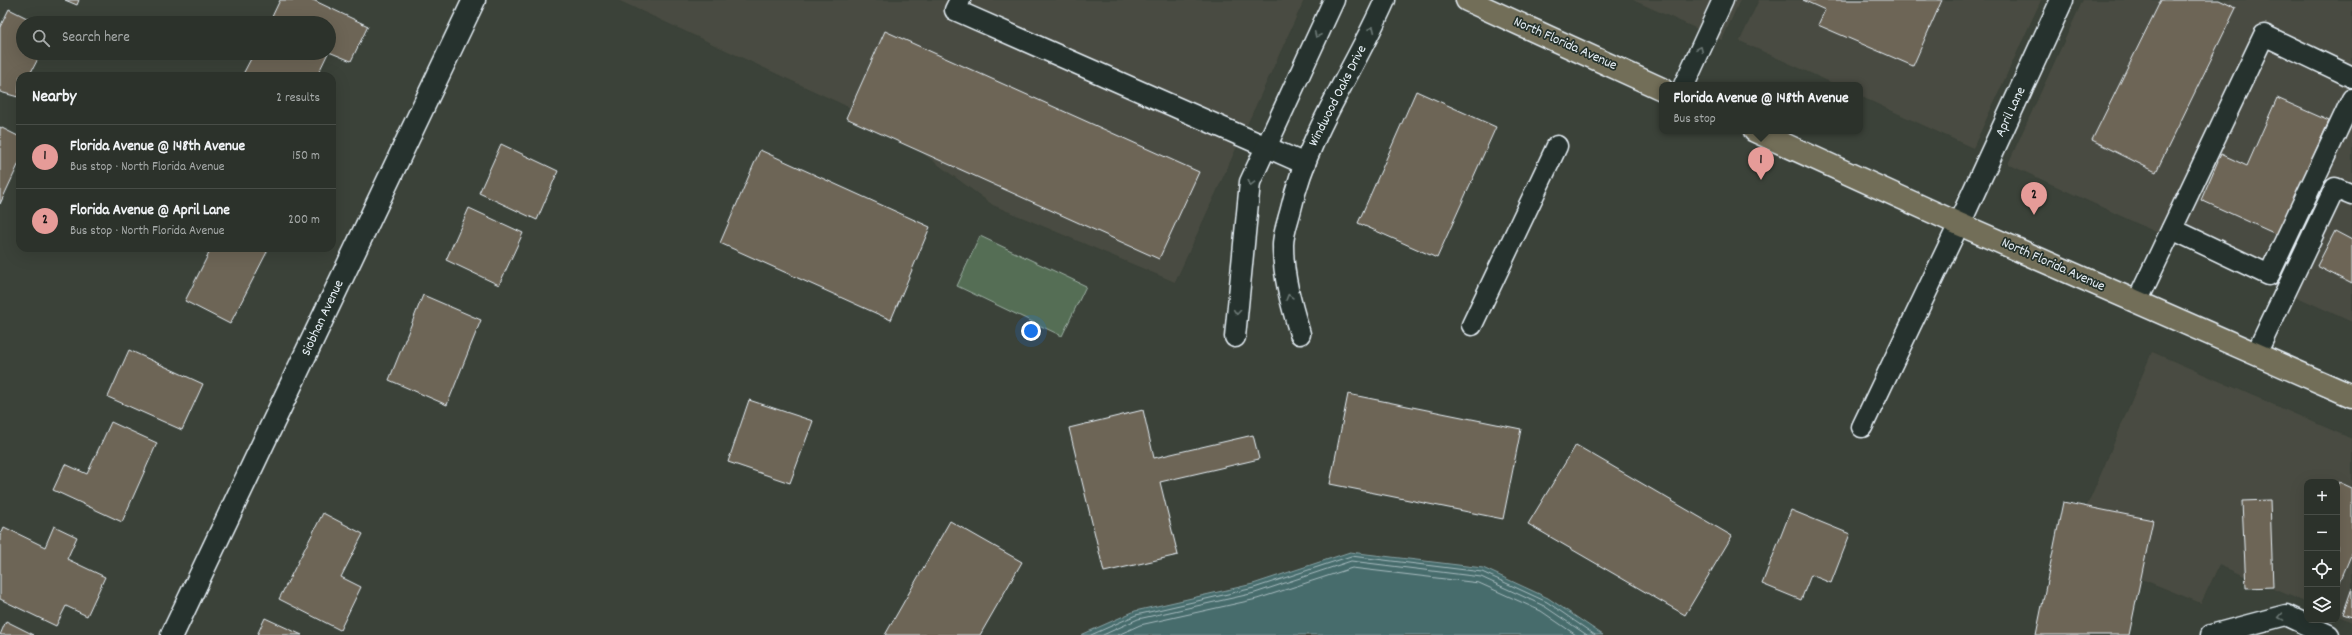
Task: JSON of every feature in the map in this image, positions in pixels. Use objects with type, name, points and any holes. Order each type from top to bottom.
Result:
[{"type":"main road","name":"North Florida Avenue","points":[[1467,0],[1659,88]]},
{"type":"main road","name":"North Florida Avenue","points":[[1762,134],[1959,224],[2352,396]]},
{"type":"street","name":"Siobhan Avenue","points":[[172,635],[474,0]]},
{"type":"street","name":"April Lane","points":[[1959,224],[2062,0]]},
{"type":"lane","points":[[960,0],[955,10],[1305,164]]},
{"type":"lane","points":[[1235,337],[1250,182],[1334,0]]},
{"type":"lane","name":"Windwood Oaks Drive","points":[[1300,334],[1286,286],[1283,243],[1296,187],[1320,125],[1371,32],[1385,0]]},
{"type":"lane","points":[[1685,82],[1723,0]]},
{"type":"lane","points":[[2137,302],[2264,35],[2352,77]]},
{"type":"lane","points":[[2172,230],[2269,275],[2352,99]]},
{"type":"lane","points":[[1472,325],[1557,146]]},
{"type":"lane","points":[[2256,354],[2335,188],[2352,195]]},
{"type":"lane","points":[[1862,427],[1959,224]]},
{"type":"lane","points":[[2211,635],[2286,615],[2329,635]]},
{"type":"shaded area","points":[[618,0],[1304,0],[1175,282],[993,205],[879,121]]},
{"type":"shaded area","points":[[1633,0],[1740,0],[1722,40]]},
{"type":"shaded area","points":[[1759,0],[2041,0],[1973,148],[1863,97],[1863,82],[1830,82],[1740,41]]},
{"type":"shaded area","points":[[2083,0],[2352,0],[2352,322],[2008,164]]},
{"type":"shaded area","points":[[2152,352],[2352,439],[2352,622],[2340,616],[2340,479],[2304,479],[2304,602],[2219,565],[2201,603],[2068,549]]},
{"type":"green space","points":[[980,236],[1086,286],[1062,336],[957,286]]},
{"type":"water","points":[[1350,552],[1483,568],[1548,598],[1603,635],[1081,635],[1135,611],[1253,584]]},
{"type":"building","points":[[65,0],[79,0],[77,5]]},
{"type":"building","points":[[280,0],[313,0],[368,26],[351,61],[336,55],[336,16],[272,16]]},
{"type":"building","points":[[1803,0],[1942,0],[1913,66],[1818,25],[1825,10]]},
{"type":"building","points":[[2161,0],[2219,0],[2236,8],[2156,172],[2092,140]]},
{"type":"building","points":[[9,9],[23,16],[16,16],[16,60],[37,60],[31,72],[16,72],[16,96],[0,92],[0,27]]},
{"type":"building","points":[[885,31],[1199,172],[1159,259],[846,118]]},
{"type":"building","points":[[250,60],[325,60],[319,72],[244,72]]},
{"type":"building","points":[[1416,91],[1496,127],[1437,258],[1358,223]]},
{"type":"building","points":[[2277,98],[2329,121],[2278,235],[2201,200],[2221,154],[2247,166]]},
{"type":"building","points":[[0,127],[16,135],[16,170],[0,204]]},
{"type":"building","points":[[501,144],[558,171],[537,220],[479,193]]},
{"type":"building","points":[[760,150],[930,227],[891,320],[720,243]]},
{"type":"building","points":[[469,208],[523,233],[499,285],[446,260]]},
{"type":"building","points":[[2335,231],[2352,240],[2352,284],[2317,266]]},
{"type":"building","points":[[207,252],[267,252],[230,324],[185,301],[209,253]]},
{"type":"building","points":[[423,295],[481,320],[447,405],[389,380]]},
{"type":"building","points":[[129,350],[203,384],[182,430],[108,397]]},
{"type":"building","points":[[1348,394],[1521,429],[1503,519],[1330,484]]},
{"type":"building","points":[[749,400],[813,421],[790,483],[728,462]]},
{"type":"building","points":[[1143,410],[1154,458],[1253,435],[1259,459],[1160,482],[1178,555],[1104,572],[1069,428]]},
{"type":"building","points":[[111,422],[157,443],[122,522],[53,490],[65,464],[87,474]]},
{"type":"building","points":[[1576,445],[1732,536],[1685,615],[1528,524]]},
{"type":"building","points":[[2340,482],[2352,488],[2352,553],[2340,582]]},
{"type":"building","points":[[2270,500],[2273,587],[2246,588],[2242,501]]},
{"type":"building","points":[[2063,502],[2153,520],[2129,635],[2036,635]]},
{"type":"building","points":[[1791,510],[1850,534],[1831,583],[1811,575],[1801,600],[1762,584]]},
{"type":"building","points":[[323,513],[363,534],[341,577],[361,587],[340,630],[279,599]]},
{"type":"building","points":[[950,521],[1022,562],[980,635],[885,635]]},
{"type":"building","points":[[54,526],[77,537],[67,559],[105,577],[87,616],[66,606],[56,626],[0,599],[0,536],[4,527],[45,547]]},
{"type":"building","points":[[2352,588],[2352,617],[2343,614]]},
{"type":"building","points":[[265,618],[302,635],[257,635]]},
{"type":"building","points":[[6,621],[34,635],[0,635]]},
{"type":"place","name":"Florida Avenue @ 148th Avenue","points":[[1761,180]]},
{"type":"place","name":"Florida Avenue @ April Lane","points":[[2034,215]]}]
